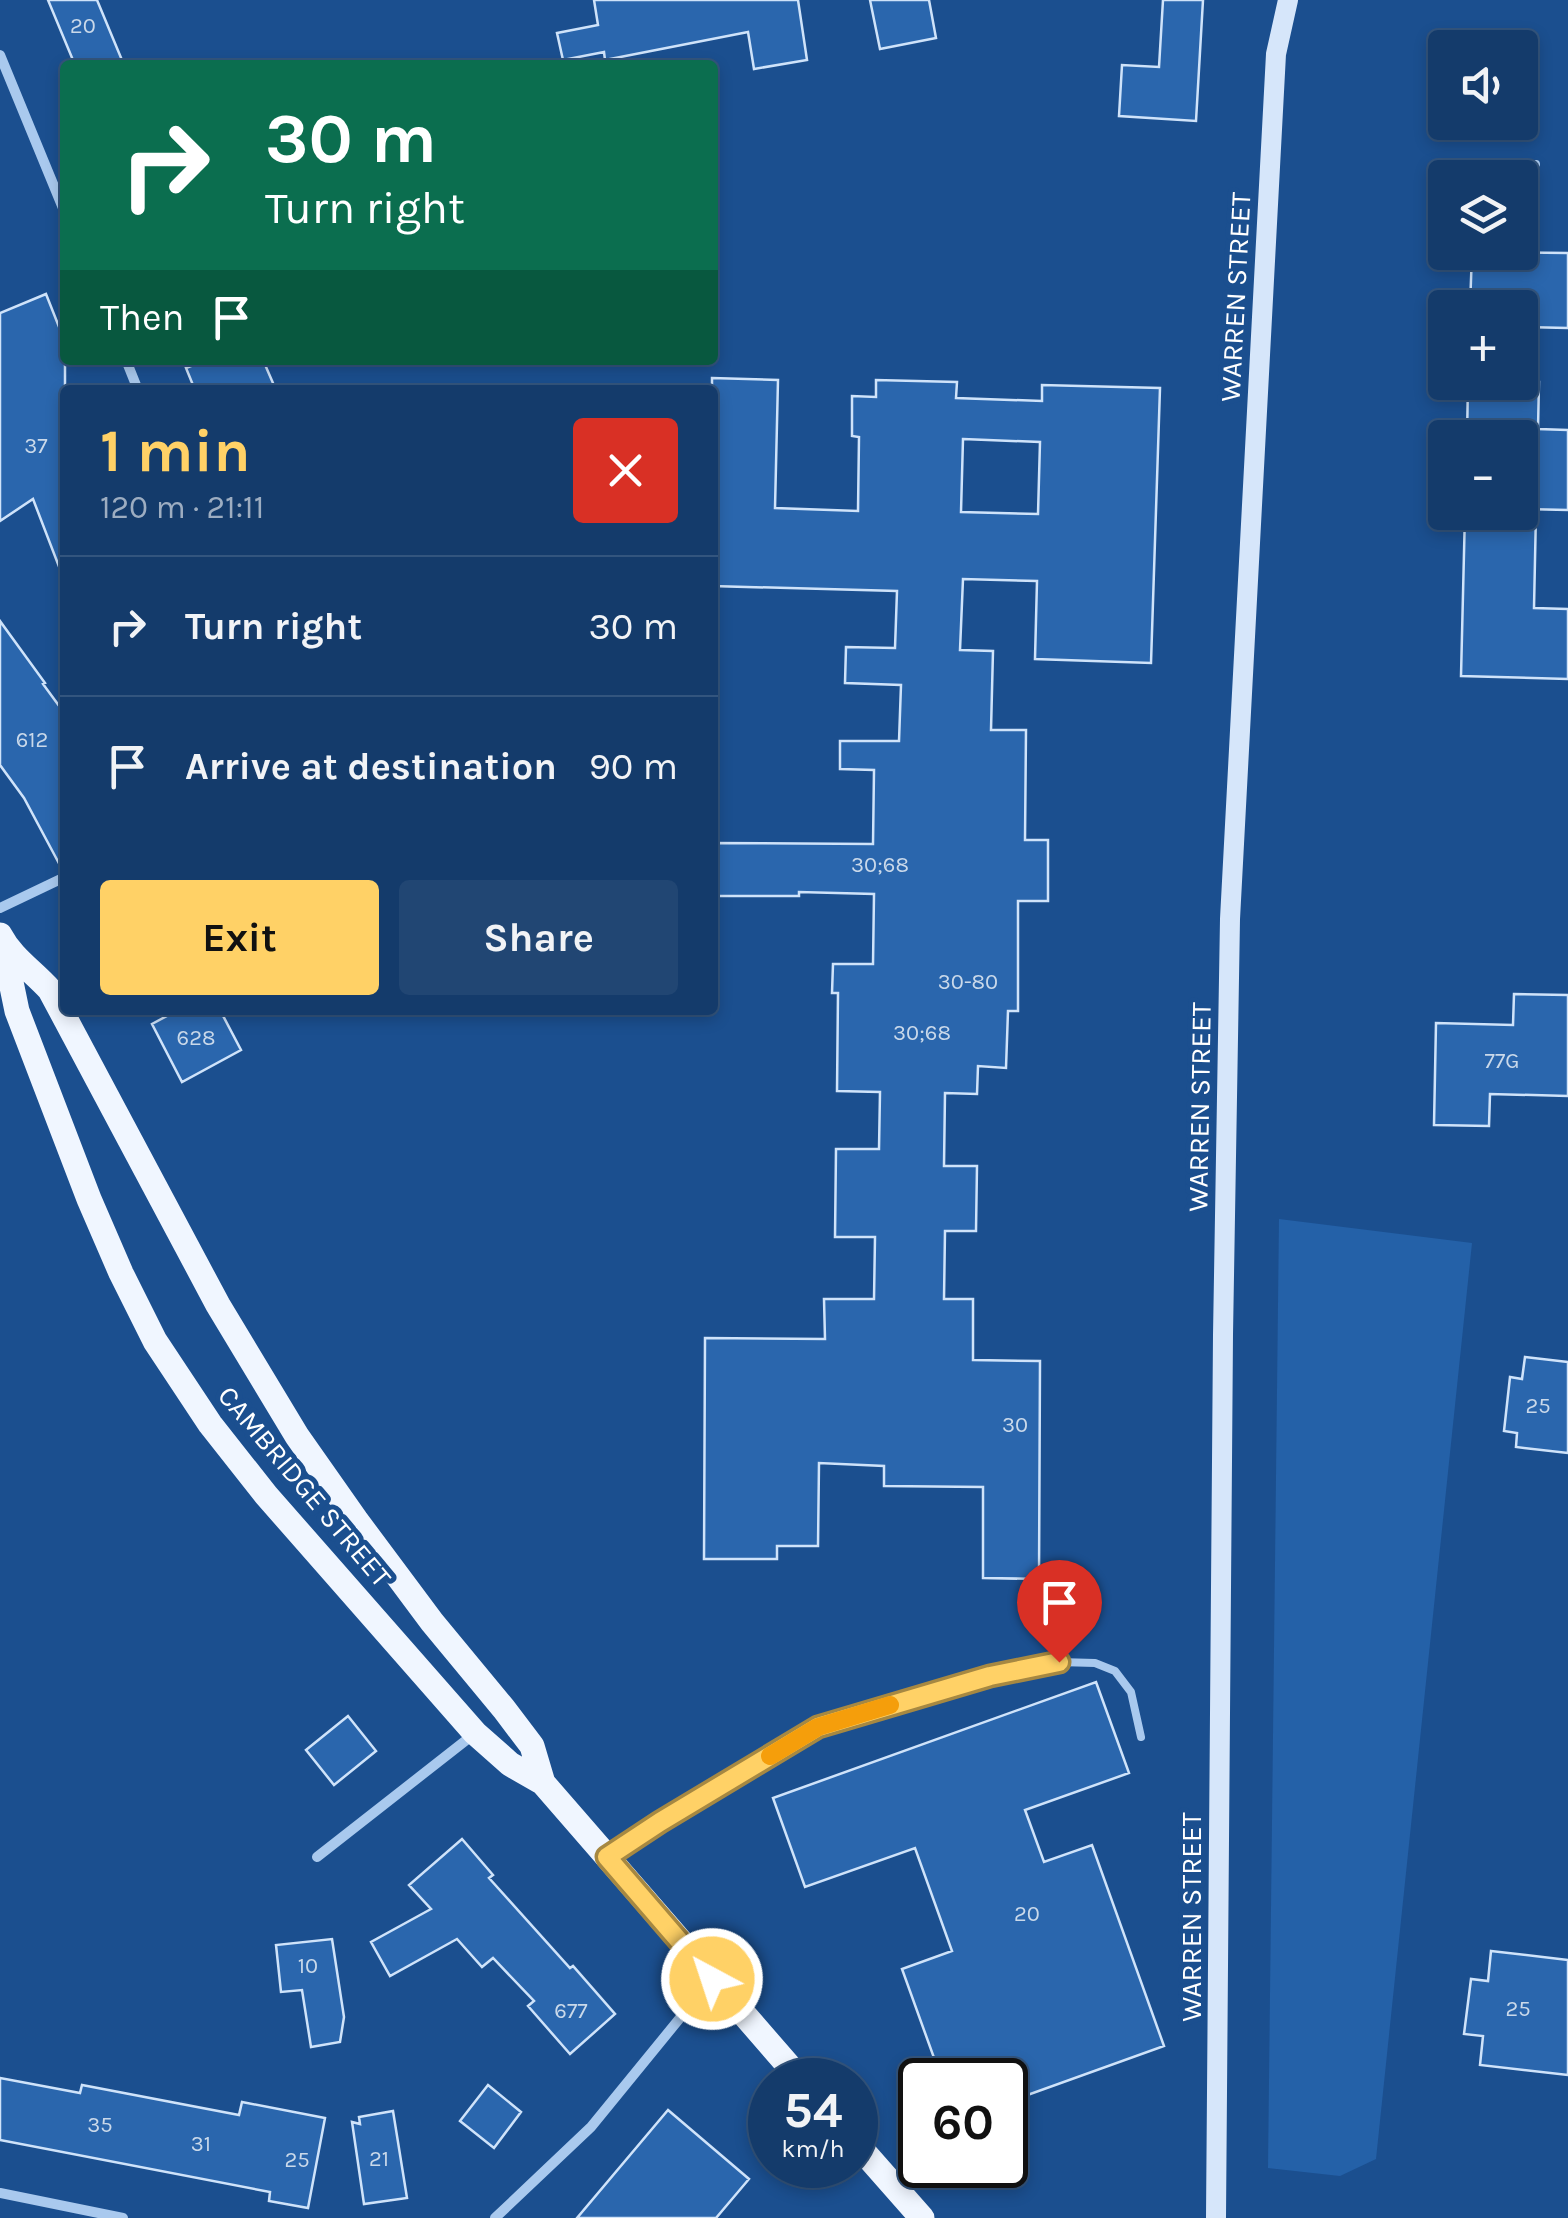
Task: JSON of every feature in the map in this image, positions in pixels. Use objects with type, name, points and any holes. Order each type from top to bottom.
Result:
[{"type":"main road","name":"CAMBRIDGE STREET","points":[[5,944],[17,1011],[114,1259],[155,1341],[210,1424],[266,1494],[475,1733],[510,1764],[543,1783],[782,2058]]},
{"type":"main road","name":"CAMBRIDGE STREET","points":[[5,944],[50,990],[60,1009]]},
{"type":"main road","name":"CAMBRIDGE STREET","points":[[63,1015],[218,1305],[297,1436],[432,1622],[532,1746],[543,1783]]},
{"type":"main road","points":[[878,2168],[922,2218]]},
{"type":"street","name":"WARREN STREET","points":[[1216,2218],[1222,1355],[1230,919],[1276,54],[1288,0]]},
{"type":"street","points":[[0,55],[60,201]]},
{"type":"street","points":[[0,908],[60,880]]},
{"type":"street","points":[[317,1858],[475,1733]]},
{"type":"street","points":[[494,2218],[590,2127],[712,1979]]},
{"type":"street","points":[[0,2194],[123,2218]]},
{"type":"lane","points":[[607,1857],[818,1727],[990,1676],[1059,1662],[1096,1662],[1115,1671],[1131,1692],[1141,1737]]},
{"type":"shaded area","points":[[1279,1219],[1472,1243],[1376,2159],[1340,2176],[1268,2168]]},
{"type":"building","points":[[48,0],[97,0],[122,60],[73,60]]},
{"type":"building","points":[[594,0],[798,0],[807,60],[754,69],[748,32],[605,60],[604,52],[563,60],[557,33],[598,25]]},
{"type":"building","points":[[870,0],[929,0],[936,38],[880,49]]},
{"type":"building","points":[[1163,0],[1203,0],[1196,121],[1119,116],[1122,65],[1159,67]]},
{"type":"building","points":[[1538,253],[1568,253],[1568,328],[1538,327],[1538,290],[1471,290],[1471,270],[1538,270]]},
{"type":"building","points":[[46,294],[60,329],[60,365],[65,365],[65,385],[60,385],[60,569],[33,499],[0,521],[0,313]]},
{"type":"building","points":[[265,365],[274,385],[193,385],[186,368]]},
{"type":"building","points":[[712,378],[778,380],[775,508],[858,511],[859,437],[852,436],[852,396],[876,397],[876,380],[957,382],[956,398],[1042,401],[1042,385],[1160,388],[1151,663],[1035,659],[1037,581],[963,579],[960,650],[993,651],[991,730],[1026,730],[1025,840],[1048,840],[1048,901],[1018,901],[1018,1011],[1008,1011],[1006,1068],[978,1066],[977,1094],[945,1093],[944,1166],[977,1166],[976,1231],[945,1231],[944,1299],[973,1299],[973,1360],[1040,1361],[1039,1579],[983,1578],[983,1487],[884,1486],[884,1466],[819,1463],[818,1546],[777,1546],[777,1559],[704,1559],[705,1338],[825,1339],[824,1299],[874,1299],[875,1237],[835,1237],[836,1149],[879,1149],[880,1092],[837,1091],[838,993],[832,993],[833,964],[873,964],[874,894],[718,896],[718,843],[873,844],[874,770],[840,769],[840,741],[899,741],[901,685],[845,683],[846,647],[895,648],[897,591],[718,586],[718,385],[712,385]],"holes":[[[963,439],[1040,442],[1038,514],[961,512]]]},
{"type":"building","points":[[1539,382],[1538,429],[1538,420],[1467,420],[1468,400],[1538,400]]},
{"type":"building","points":[[1538,429],[1568,430],[1568,510],[1538,509]]},
{"type":"building","points":[[1465,530],[1536,530],[1534,608],[1568,609],[1568,679],[1461,676]]},
{"type":"building","points":[[0,621],[60,707],[60,865],[24,798],[0,765]]},
{"type":"building","points":[[1514,994],[1568,995],[1568,1096],[1490,1094],[1489,1126],[1434,1125],[1436,1023],[1513,1025]]},
{"type":"building","points":[[169,1015],[223,1015],[241,1050],[182,1082],[152,1024]]},
{"type":"building","points":[[1525,1357],[1568,1362],[1568,1453],[1516,1447],[1517,1433],[1504,1431],[1510,1377],[1522,1379]]},
{"type":"building","points":[[1096,1682],[1129,1773],[1025,1810],[1044,1862],[1092,1845],[1164,2046],[1028,2095],[1028,2058],[934,2058],[902,1969],[952,1951],[915,1848],[805,1887],[773,1798]]},
{"type":"building","points":[[348,1716],[376,1751],[334,1785],[306,1750]]},
{"type":"building","points":[[462,1839],[493,1875],[489,1878],[615,2014],[570,2054],[528,2006],[534,2001],[493,1958],[482,1967],[457,1939],[390,1976],[371,1942],[431,1909],[409,1885]]},
{"type":"building","points":[[332,1939],[344,2017],[340,2042],[311,2047],[302,1990],[281,1992],[276,1945]]},
{"type":"building","points":[[1491,1951],[1568,1960],[1568,2075],[1480,2065],[1483,2036],[1464,2034],[1471,1979],[1488,1981]]},
{"type":"building","points":[[0,2078],[80,2093],[82,2085],[239,2115],[242,2102],[325,2118],[308,2208],[269,2201],[270,2192],[0,2140]]},
{"type":"building","points":[[488,2085],[521,2112],[494,2148],[460,2121]]},
{"type":"building","points":[[668,2110],[748,2178],[716,2218],[577,2218]]},
{"type":"building","points":[[393,2111],[407,2198],[364,2204],[352,2122],[360,2124],[359,2117]]},
{"type":"slow traffic","points":[[770,1756],[818,1727],[890,1705]]},
{"type":"route","points":[[712,1979],[607,1857],[818,1727],[990,1676],[1059,1662]]}]
